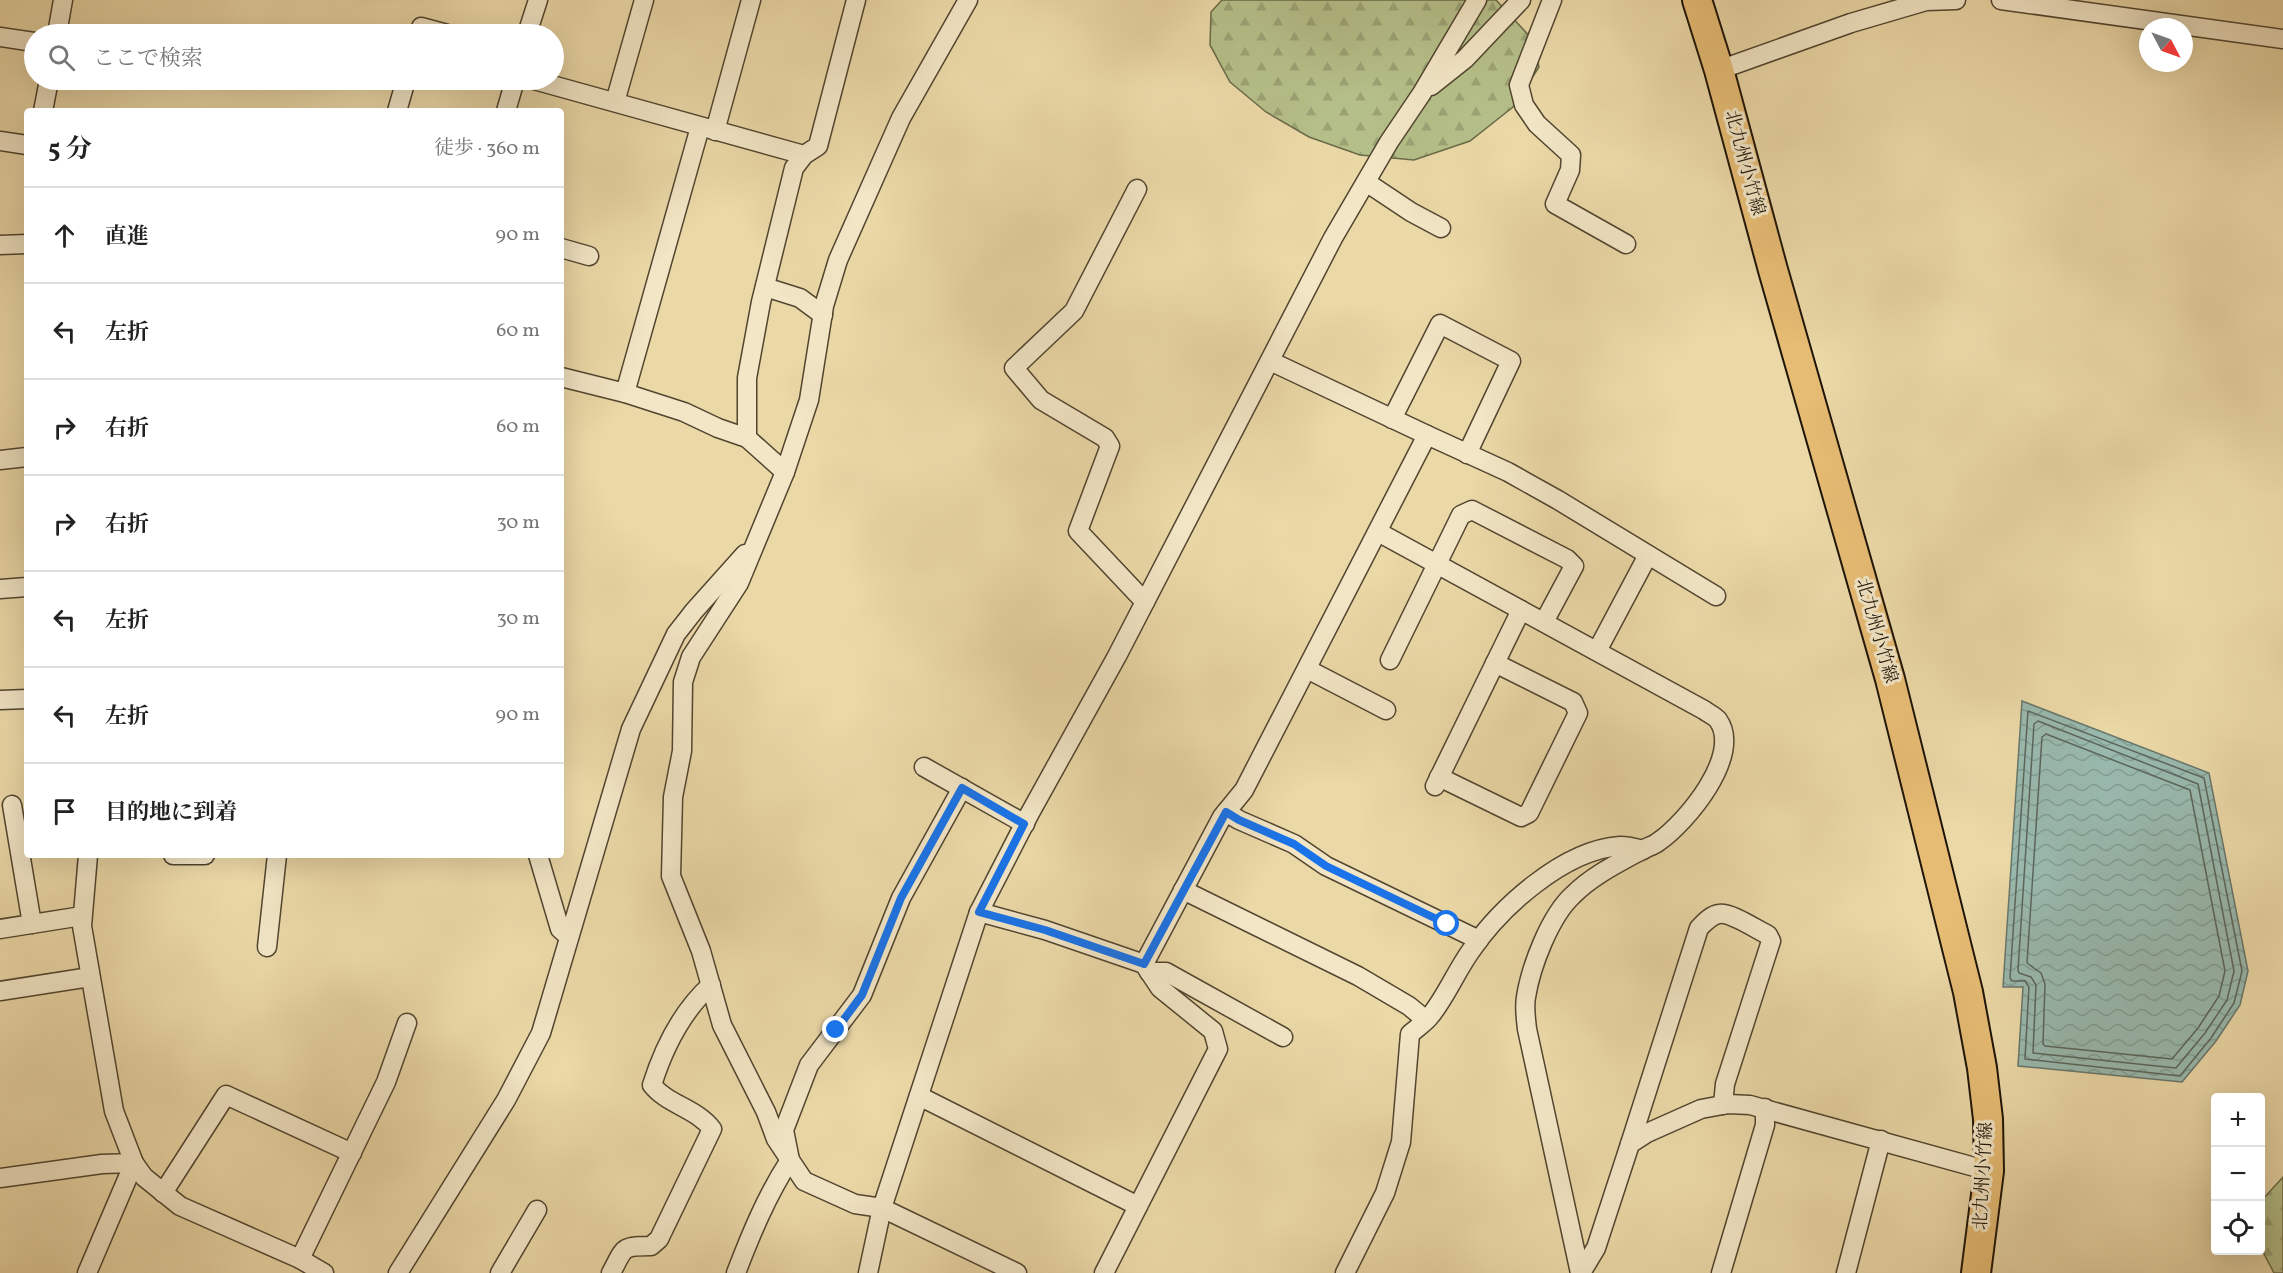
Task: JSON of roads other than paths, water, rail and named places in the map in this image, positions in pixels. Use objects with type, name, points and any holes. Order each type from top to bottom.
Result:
[{"type":"main road","name":"北九州小竹線","points":[[1697,0],[1719,70],[1773,270],[1890,679],[1965,981],[1982,1068],[1988,1119],[1989,1171],[1976,1273]]},
{"type":"street","points":[[59,24],[63,0]]},
{"type":"street","points":[[530,24],[538,0]]},
{"type":"street","points":[[615,102],[644,0]]},
{"type":"street","points":[[625,393],[751,0]]},
{"type":"street","points":[[747,438],[747,378],[765,287],[794,168],[804,155],[818,146],[856,0]]},
{"type":"street","points":[[968,0],[901,118],[838,260],[823,315],[809,400],[785,472],[739,583],[691,657],[683,682],[682,751],[673,796],[671,876],[701,951],[722,1025],[766,1112],[776,1139],[804,1181],[855,1204],[882,1208],[1017,1273]]},
{"type":"street","points":[[868,1273],[882,1208],[979,912],[1024,824],[1145,602],[1333,238],[1477,0]]},
{"type":"street","points":[[1422,93],[1465,59],[1521,0]]},
{"type":"street","points":[[1552,0],[1519,85],[1524,105],[1537,124],[1571,155],[1570,170],[1555,204],[1626,244]]},
{"type":"street","points":[[1719,70],[1861,20],[1926,1],[1956,0]]},
{"type":"street","points":[[2001,0],[2283,39]]},
{"type":"street","points":[[0,37],[24,41]]},
{"type":"street","points":[[564,88],[804,155]]},
{"type":"street","points":[[44,108],[47,90]]},
{"type":"street","points":[[398,108],[403,90]]},
{"type":"street","points":[[507,108],[511,90]]},
{"type":"street","points":[[0,141],[24,145]]},
{"type":"street","points":[[1366,182],[1411,212],[1441,228]]},
{"type":"street","points":[[1137,189],[1074,311],[1014,368],[1041,400],[1105,438],[1110,446],[1078,531],[1145,602]]},
{"type":"street","points":[[0,245],[24,244]]},
{"type":"street","points":[[564,249],[589,256]]},
{"type":"street","points":[[765,287],[800,298],[823,315]]},
{"type":"street","points":[[1392,419],[1440,324],[1511,361],[1467,454]]},
{"type":"street","points":[[1270,361],[1508,472],[1716,596]]},
{"type":"street","points":[[564,378],[625,393],[684,412],[718,428],[747,438],[785,472]]},
{"type":"street","points":[[1146,968],[1183,890],[1226,812],[1244,790],[1427,435]]},
{"type":"street","points":[[0,460],[24,457]]},
{"type":"street","points":[[1390,660],[1461,515],[1472,510],[1567,559],[1574,566],[1544,622]]},
{"type":"street","points":[[1378,532],[1704,710],[1718,720],[1723,733],[1721,762],[1700,798],[1680,824],[1657,843],[1601,873],[1572,896],[1538,952],[1526,999],[1527,1029],[1581,1273]]},
{"type":"street","points":[[398,1273],[506,1100],[541,1033],[631,729],[676,634],[754,543]]},
{"type":"street","points":[[1597,651],[1648,555]]},
{"type":"street","points":[[0,589],[24,587]]},
{"type":"street","points":[[1495,663],[1573,702],[1578,713],[1529,813],[1521,818],[1437,782],[1495,663],[1521,610]]},
{"type":"street","points":[[1307,669],[1386,710]]},
{"type":"street","points":[[0,700],[24,699]]},
{"type":"street","points":[[924,767],[1024,824]]},
{"type":"street","points":[[736,1273],[756,1221],[790,1160],[784,1130],[809,1065],[862,995],[901,898],[962,788]]},
{"type":"street","points":[[11,812],[32,924]]},
{"type":"street","points":[[1226,812],[1294,844],[1326,866],[1479,940]]},
{"type":"street","points":[[1345,1273],[1385,1192],[1401,1142],[1410,1034],[1431,1016],[1488,927],[1524,892],[1551,872],[1593,852],[1621,846],[1643,850]]},
{"type":"street","points":[[88,858],[82,926],[114,1111],[134,1163],[144,1177],[180,1206],[300,1259],[324,1273]]},
{"type":"street","points":[[267,947],[277,858]]},
{"type":"street","points":[[539,858],[560,929],[569,937]]},
{"type":"street","points":[[1183,890],[1358,976],[1409,1006],[1426,1020]]},
{"type":"street","points":[[979,912],[1045,930],[1146,968],[1166,972],[1283,1037]]},
{"type":"street","points":[[1581,1273],[1596,1248],[1699,928],[1719,914],[1731,916],[1768,935],[1771,941],[1725,1084],[1723,1105]]},
{"type":"street","points":[[0,929],[82,916]]},
{"type":"street","points":[[1104,1273],[1218,1049],[1213,1031],[1160,988],[1146,968]]},
{"type":"street","points":[[0,991],[90,977]]},
{"type":"street","points":[[611,1273],[623,1249],[629,1246],[651,1246],[659,1239],[712,1129],[693,1111],[659,1094],[652,1085],[659,1061],[684,1013],[711,985]]},
{"type":"street","points":[[300,1259],[386,1082],[407,1023]]},
{"type":"street","points":[[163,1193],[226,1095],[352,1153]]},
{"type":"street","points":[[919,1096],[1138,1206]]},
{"type":"street","points":[[1630,1144],[1647,1133],[1701,1109],[1723,1105],[1750,1105],[1989,1171]]},
{"type":"street","points":[[1721,1273],[1765,1125],[1764,1108]]},
{"type":"street","points":[[1846,1273],[1881,1140]]},
{"type":"street","points":[[0,1178],[102,1164],[134,1163]]},
{"type":"street","points":[[87,1273],[134,1163]]},
{"type":"street","points":[[500,1273],[537,1210]]},
{"type":"water","points":[[2022,701],[2209,773],[2248,971],[2240,1005],[2216,1041],[2182,1082],[2018,1066],[2023,987],[2003,987]]}]
